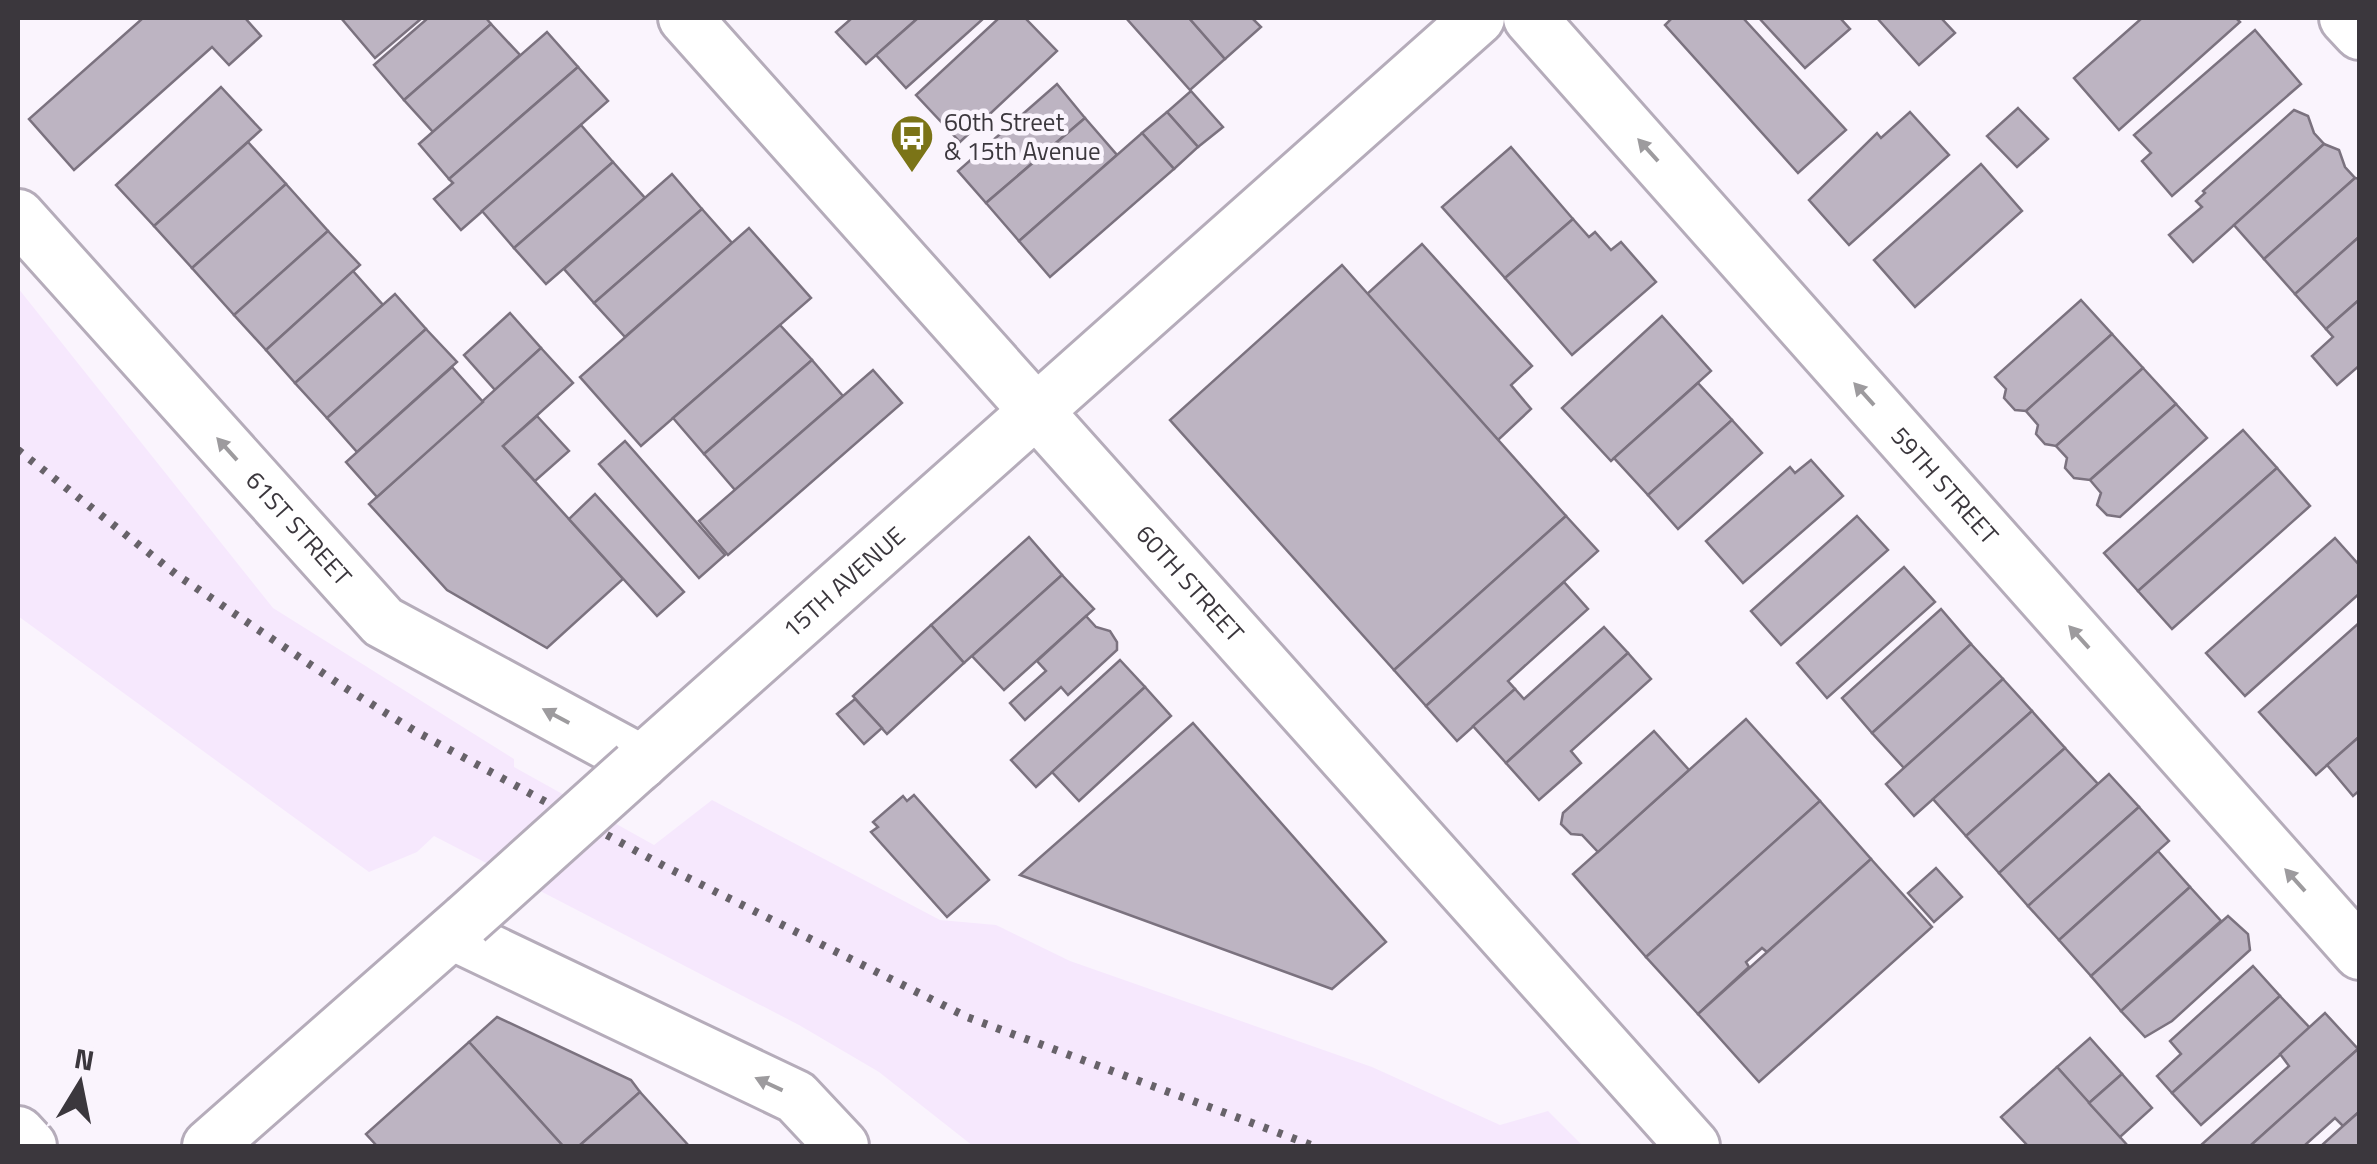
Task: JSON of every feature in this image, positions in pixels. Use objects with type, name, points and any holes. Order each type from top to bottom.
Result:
[{"type":"street","name":"60TH STREET","points":[[686,18],[1693,1146]]},
{"type":"street","name":"15TH AVENUE","points":[[209,1146],[1478,18]]},
{"type":"street","name":"59TH STREET","points":[[1530,18],[2360,953]]},
{"type":"street","points":[[2346,18],[2360,32]]},
{"type":"street","name":"61ST STREET","points":[[18,216],[383,622],[639,765]]},
{"type":"street","points":[[459,926],[796,1096],[842,1146]]},
{"type":"street","points":[[18,1133],[30,1146]]},
{"type":"shaded area","points":[[18,288],[273,608],[514,759],[514,767],[654,845],[712,800],[940,920],[996,925],[1070,961],[1372,1067],[1500,1125],[1548,1111],[1583,1146],[973,1146],[879,1072],[799,1025],[434,836],[417,852],[369,872],[18,616]]},
{"type":"building","points":[[143,18],[245,18],[261,36],[229,65],[212,47],[74,170],[29,119]]},
{"type":"building","points":[[341,18],[422,18],[375,58]]},
{"type":"building","points":[[428,18],[486,18],[491,24],[404,100],[374,65]]},
{"type":"building","points":[[852,18],[918,18],[866,64],[836,32]]},
{"type":"building","points":[[918,18],[984,18],[906,88],[876,55]]},
{"type":"building","points":[[999,18],[1025,18],[1057,51],[960,142],[916,95]]},
{"type":"building","points":[[1126,18],[1189,18],[1225,59],[1190,90]]},
{"type":"building","points":[[1189,18],[1252,18],[1261,27],[1225,59]]},
{"type":"building","points":[[1672,18],[1743,18],[1846,130],[1798,173],[1665,25]]},
{"type":"building","points":[[1759,18],[1840,18],[1850,29],[1805,68]]},
{"type":"building","points":[[1877,18],[1941,18],[1955,33],[1919,65]]},
{"type":"building","points":[[2142,18],[2236,18],[2240,22],[2119,130],[2074,78]]},
{"type":"building","points":[[491,24],[520,55],[433,132],[404,100]]},
{"type":"building","points":[[2255,30],[2301,84],[2172,196],[2142,161],[2151,153],[2134,135]]},
{"type":"building","points":[[547,32],[578,67],[449,179],[419,144]]},
{"type":"building","points":[[578,67],[608,101],[461,230],[434,199],[453,183],[449,179]]},
{"type":"building","points":[[1057,84],[1085,118],[986,203],[958,171]]},
{"type":"building","points":[[221,87],[261,130],[154,226],[116,185]]},
{"type":"building","points":[[1191,91],[1223,127],[1198,147],[1167,112]]},
{"type":"building","points":[[2018,108],[2048,139],[2017,167],[1987,136]]},
{"type":"building","points":[[2294,110],[2308,116],[2314,133],[2324,144],[2193,262],[2169,235],[2202,207],[2196,201],[2203,191]]},
{"type":"building","points":[[1167,112],[1198,147],[1174,169],[1142,133]]},
{"type":"building","points":[[1910,112],[1949,155],[1849,245],[1809,200],[1877,133],[1881,138]]},
{"type":"building","points":[[1085,118],[1117,155],[1019,241],[986,203]]},
{"type":"building","points":[[581,125],[613,162],[514,248],[482,211]]},
{"type":"building","points":[[1142,133],[1174,169],[1050,277],[1019,241]]},
{"type":"building","points":[[248,142],[286,184],[192,268],[154,226]]},
{"type":"building","points":[[2324,144],[2339,150],[2345,167],[2355,178],[2264,259],[2234,225]]},
{"type":"building","points":[[1511,147],[1573,219],[1505,278],[1442,207]]},
{"type":"building","points":[[613,162],[645,198],[546,284],[514,248]]},
{"type":"building","points":[[1981,164],[2022,211],[1915,307],[1874,260]]},
{"type":"building","points":[[672,174],[702,209],[594,303],[564,269]]},
{"type":"building","points":[[2355,178],[2360,179],[2360,236],[2295,294],[2264,259]]},
{"type":"building","points":[[286,184],[328,231],[234,315],[192,268]]},
{"type":"building","points":[[702,209],[732,243],[625,337],[594,303]]},
{"type":"building","points":[[1573,219],[1589,237],[1595,232],[1611,250],[1621,242],[1656,282],[1572,355],[1505,278]]},
{"type":"building","points":[[749,228],[811,298],[641,446],[580,377]]},
{"type":"building","points":[[328,231],[360,265],[266,350],[234,315]]},
{"type":"building","points":[[2360,236],[2360,299],[2326,329],[2295,294]]},
{"type":"building","points":[[1422,244],[1532,366],[1511,385],[1531,409],[1498,440],[1367,294]]},
{"type":"building","points":[[1342,265],[1566,516],[1394,670],[1170,420]]},
{"type":"building","points":[[353,271],[383,305],[295,383],[266,350]]},
{"type":"building","points":[[395,294],[426,329],[327,418],[295,383]]},
{"type":"building","points":[[2360,299],[2360,365],[2337,385],[2312,356],[2333,337],[2326,329]]},
{"type":"building","points":[[2081,300],[2112,334],[2026,411],[2015,410],[2004,398],[2006,389],[1995,377]]},
{"type":"building","points":[[510,313],[541,348],[495,390],[464,355]]},
{"type":"building","points":[[1662,316],[1711,371],[1611,461],[1562,408]]},
{"type":"building","points":[[780,325],[812,360],[704,454],[673,418]]},
{"type":"building","points":[[426,329],[457,362],[357,452],[327,418]]},
{"type":"building","points":[[2112,334],[2143,368],[2056,446],[2045,444],[2036,434],[2038,425],[2026,411]]},
{"type":"building","points":[[541,348],[573,383],[503,446],[623,579],[547,648],[447,590],[369,504]]},
{"type":"building","points":[[812,360],[843,396],[735,490],[704,454]]},
{"type":"building","points":[[452,367],[483,402],[377,497],[346,462]]},
{"type":"building","points":[[2143,368],[2176,404],[2090,480],[2074,478],[2065,468],[2067,458],[2056,446]]},
{"type":"building","points":[[873,370],[902,403],[728,555],[699,521]]},
{"type":"building","points":[[1698,383],[1732,420],[1648,495],[1614,458]]},
{"type":"building","points":[[2176,404],[2207,438],[2120,517],[2107,515],[2097,505],[2101,493],[2090,480]]},
{"type":"building","points":[[537,416],[569,451],[535,481],[503,446]]},
{"type":"building","points":[[1732,420],[1762,453],[1678,529],[1648,495]]},
{"type":"building","points":[[2243,430],[2277,468],[2138,591],[2104,553]]},
{"type":"building","points":[[625,441],[725,555],[699,578],[599,464]]},
{"type":"building","points":[[1811,460],[1843,496],[1743,583],[1706,541],[1790,467],[1795,473]]},
{"type":"building","points":[[2277,468],[2310,506],[2172,629],[2138,591]]},
{"type":"building","points":[[595,494],[684,592],[657,616],[569,519]]},
{"type":"building","points":[[1566,516],[1598,551],[1426,706],[1394,670]]},
{"type":"building","points":[[1857,516],[1888,550],[1781,645],[1751,611]]},
{"type":"building","points":[[1029,537],[1062,575],[964,663],[931,625]]},
{"type":"building","points":[[2335,538],[2360,566],[2360,593],[2245,696],[2206,653]]},
{"type":"building","points":[[1904,567],[1935,602],[1827,698],[1797,663]]},
{"type":"building","points":[[1062,575],[1094,609],[1004,690],[972,656]]},
{"type":"building","points":[[1564,582],[1588,609],[1508,681],[1515,689],[1457,741],[1426,706]]},
{"type":"building","points":[[1941,609],[1971,644],[1872,733],[1842,698]]},
{"type":"building","points":[[1086,616],[1096,627],[1110,631],[1117,650],[1068,695],[1061,687],[1025,720],[1010,703],[1046,671],[1037,661]]},
{"type":"building","points":[[2360,622],[2360,736],[2316,775],[2259,712]]},
{"type":"building","points":[[931,625],[964,663],[887,734],[853,696]]},
{"type":"building","points":[[1604,627],[1628,653],[1506,763],[1473,726],[1515,689],[1524,699]]},
{"type":"building","points":[[1971,644],[2003,679],[1904,768],[1872,733]]},
{"type":"building","points":[[1628,653],[1651,679],[1571,751],[1581,763],[1539,800],[1506,763]]},
{"type":"building","points":[[1120,660],[1145,687],[1036,787],[1011,760]]},
{"type":"building","points":[[2003,679],[2032,711],[1914,816],[1886,784]]},
{"type":"building","points":[[1145,687],[1171,716],[1079,801],[1052,772]]},
{"type":"building","points":[[855,699],[882,728],[864,744],[837,714]]},
{"type":"building","points":[[2032,711],[2065,748],[1966,836],[1933,799]]},
{"type":"building","points":[[1746,719],[1820,801],[1646,957],[1573,874]]},
{"type":"building","points":[[1193,723],[1386,942],[1332,989],[1020,875]]},
{"type":"building","points":[[1654,731],[1689,770],[1598,852],[1582,835],[1571,834],[1561,824],[1563,813]]},
{"type":"building","points":[[2360,736],[2360,790],[2353,796],[2327,765]]},
{"type":"building","points":[[2065,748],[2098,784],[1999,873],[1966,836]]},
{"type":"building","points":[[2109,774],[2139,807],[2028,906],[1999,873]]},
{"type":"building","points":[[914,795],[989,880],[947,917],[871,832],[878,827],[873,822],[903,796],[907,801]]},
{"type":"building","points":[[1820,801],[1871,859],[1767,952],[1762,948],[1746,962],[1749,967],[1698,1014],[1646,957]]},
{"type":"building","points":[[2139,807],[2169,841],[2059,940],[2028,906]]},
{"type":"building","points":[[2158,851],[2190,887],[2091,976],[2059,940]]},
{"type":"building","points":[[1871,859],[1932,927],[1759,1082],[1698,1014]]},
{"type":"building","points":[[1936,868],[1962,897],[1934,922],[1908,893]]},
{"type":"building","points":[[2190,887],[2221,921],[2121,1011],[2091,976]]},
{"type":"building","points":[[2228,916],[2248,934],[2250,950],[2172,1021],[2145,1037],[2121,1011]]},
{"type":"building","points":[[2253,966],[2280,996],[2172,1093],[2157,1076],[2181,1054],[2170,1041]]},
{"type":"building","points":[[2280,996],[2310,1028],[2201,1125],[2172,1093]]},
{"type":"building","points":[[2325,1013],[2358,1049],[2250,1146],[2200,1146],[2289,1066],[2280,1054]]},
{"type":"building","points":[[497,1017],[631,1080],[640,1092],[579,1146],[563,1146],[469,1042]]},
{"type":"building","points":[[2090,1038],[2122,1074],[2089,1103],[2057,1067]]},
{"type":"building","points":[[469,1042],[563,1146],[377,1146],[366,1134]]},
{"type":"building","points":[[2358,1049],[2360,1111],[2343,1126],[2335,1118],[2304,1146],[2250,1146]]},
{"type":"building","points":[[2057,1067],[2128,1146],[2028,1146],[2001,1117]]},
{"type":"building","points":[[2122,1074],[2152,1108],[2120,1137],[2089,1103]]},
{"type":"building","points":[[640,1092],[689,1146],[579,1146]]},
{"type":"building","points":[[2360,1111],[2360,1146],[2321,1146],[2343,1126]]},
{"type":"railway","points":[[18,450],[177,575],[339,684],[415,731],[664,866],[967,1017],[1314,1146]]},
{"type":"place","name":"60th Street & 15th Avenue","points":[[912,174]]}]
